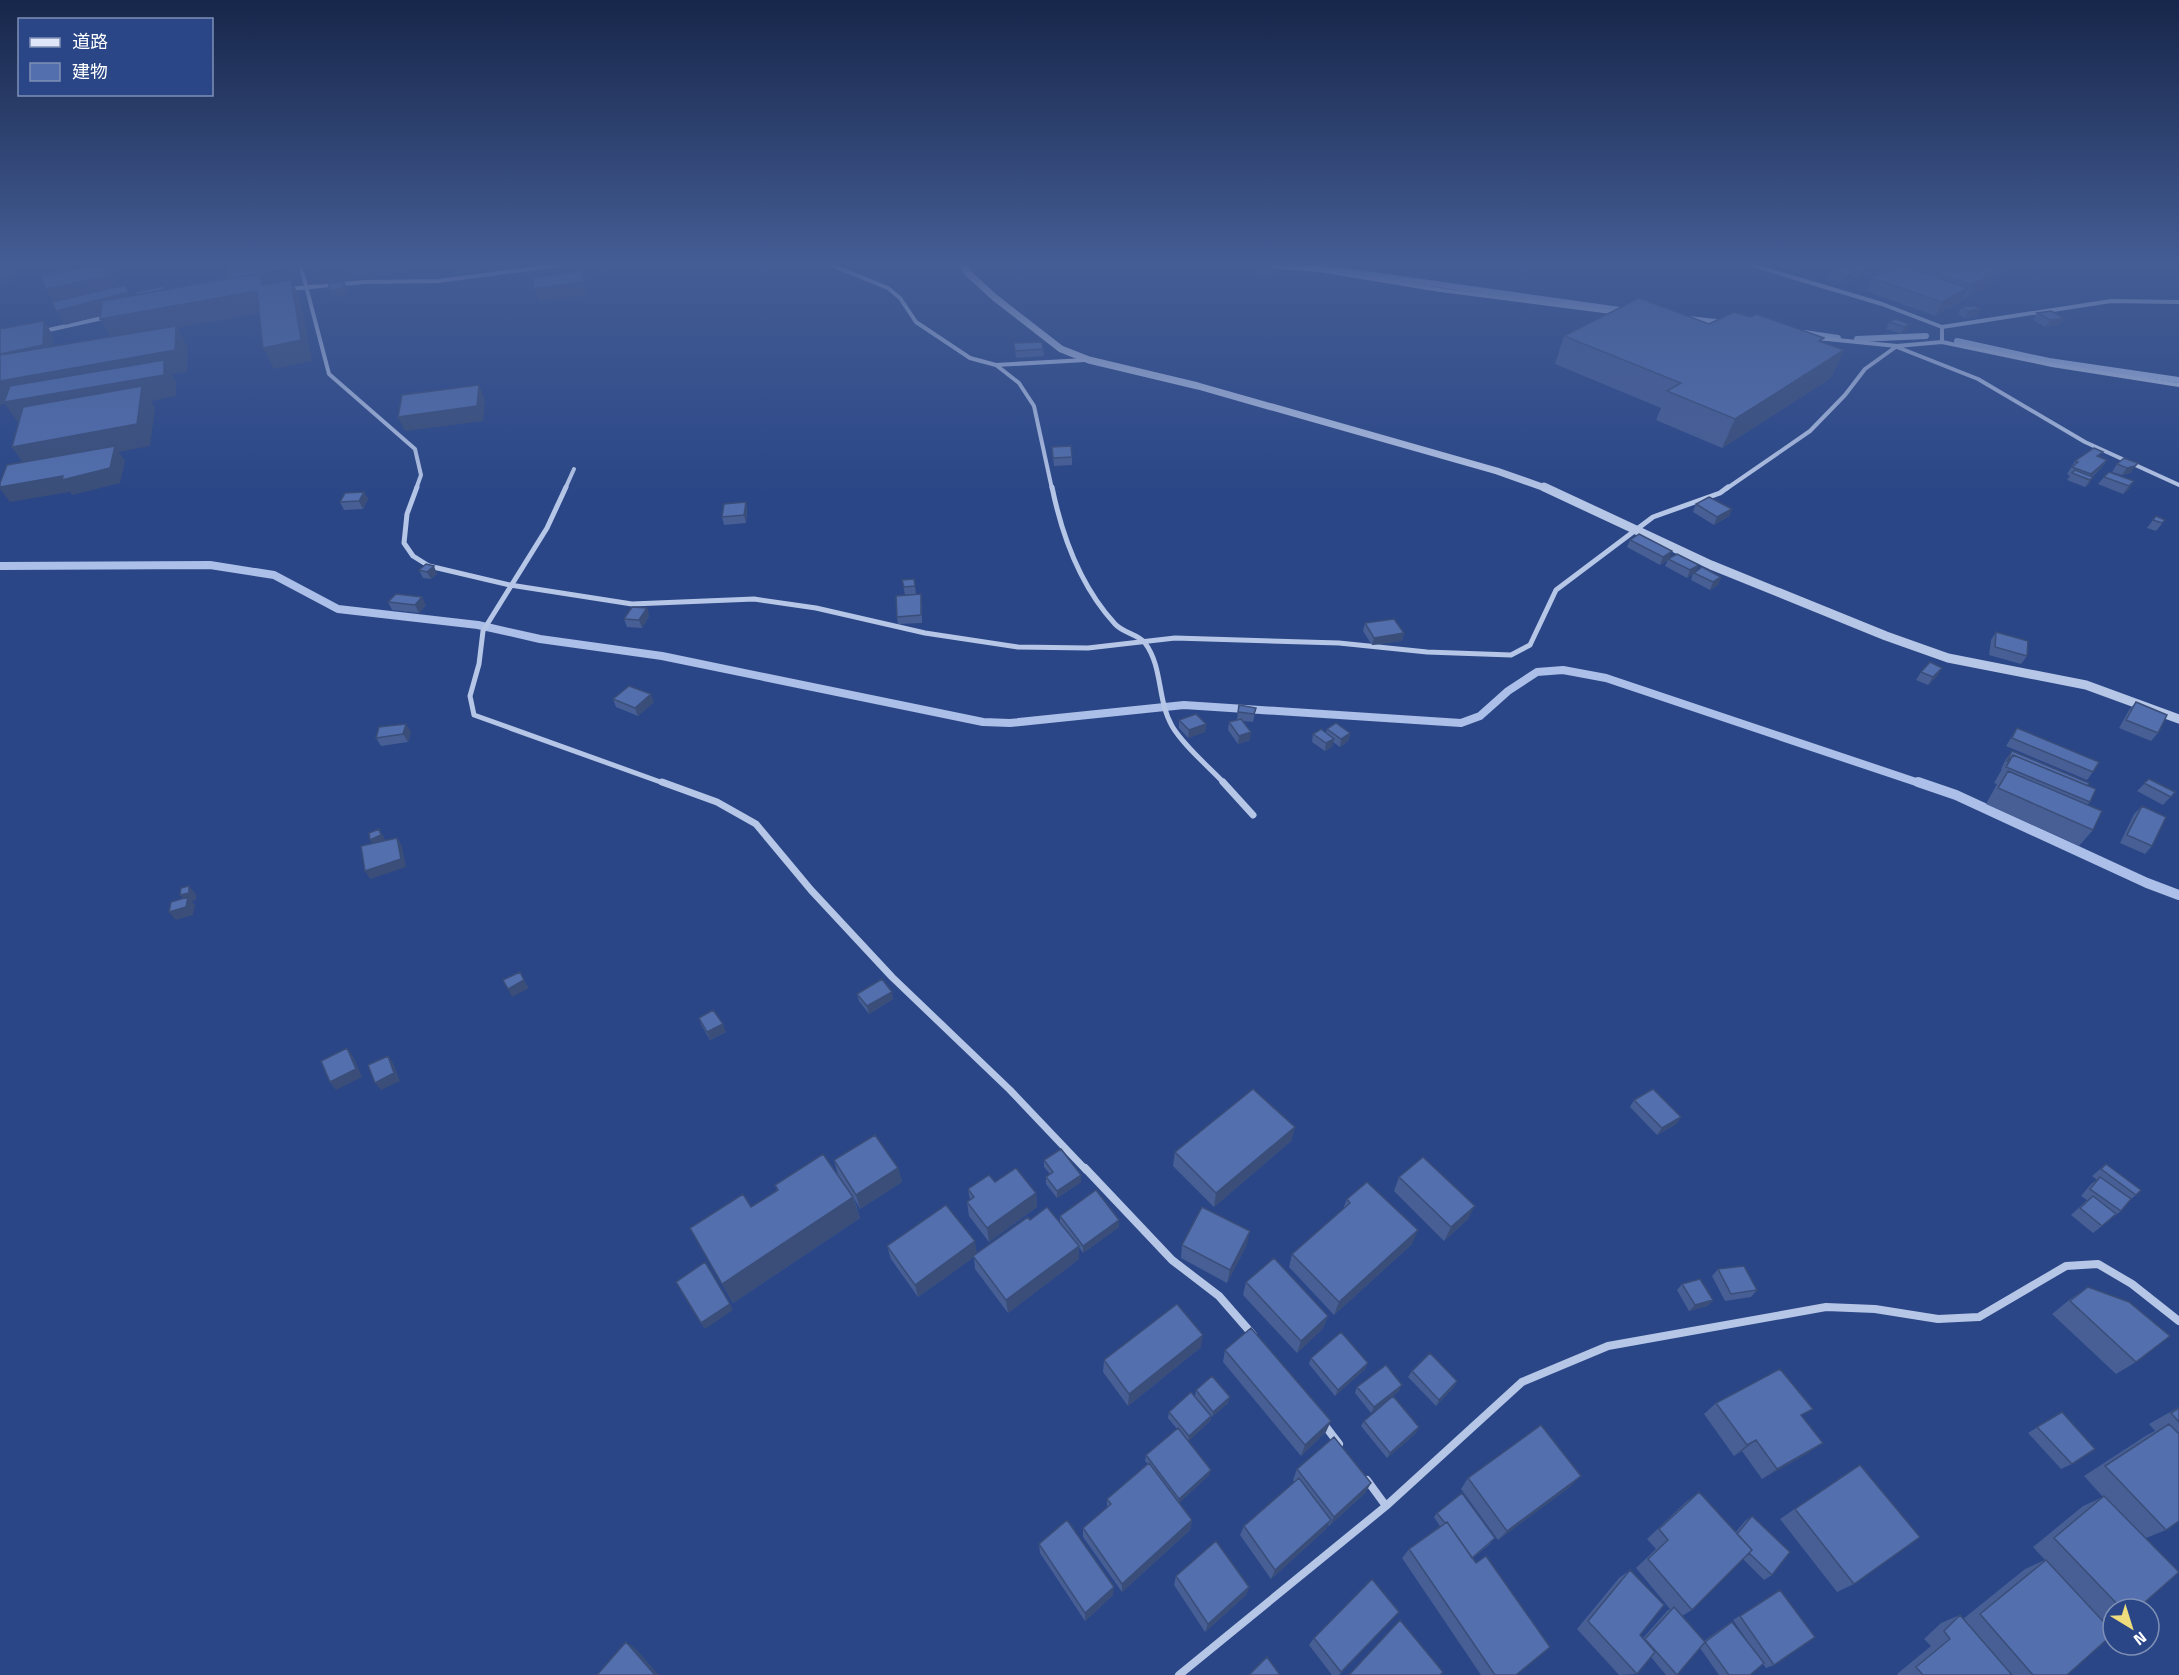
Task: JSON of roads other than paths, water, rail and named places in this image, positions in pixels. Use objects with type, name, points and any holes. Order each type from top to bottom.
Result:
[{"type":"street","points":[[320,341],[329,374],[415,449],[421,475],[407,514],[404,543],[413,556],[429,566],[510,585],[632,604],[754,599],[816,608],[925,633],[1018,647],[1088,648],[1175,638],[1339,643],[1427,652],[1511,655],[1530,645],[1556,590],[1653,517],[1719,493],[1810,431],[1845,395],[1864,369],[1896,346]]},
{"type":"street","points":[[943,341],[970,358],[996,365],[1089,360]]},
{"type":"street","points":[[1051,341],[1089,360],[1209,389],[1497,471],[1554,491],[1733,574],[1938,654],[2025,675],[2086,685],[2179,719]]},
{"type":"street","points":[[1850,341],[1896,346],[1942,342],[2052,365],[2179,385]]},
{"type":"street","points":[[1896,346],[1978,379],[2085,442],[2179,485]]},
{"type":"street","points":[[996,365],[1019,382],[1034,406],[1057,512],[1070,550],[1101,609],[1119,629],[1144,641],[1156,663],[1162,699],[1172,726],[1253,815]]},
{"type":"street","points":[[574,469],[547,528],[483,631],[479,664],[470,696],[474,715],[717,802],[756,824],[811,890],[892,977],[1010,1090],[1172,1260],[1219,1296],[1257,1340]]},
{"type":"street","points":[[1179,1675],[1386,1506],[1522,1382],[1608,1346],[1826,1306],[1875,1309],[1938,1319],[1979,1317],[2066,1266],[2098,1264],[2133,1284],[2179,1321]]},
{"type":"street","points":[[1316,1413],[1344,1450]]},
{"type":"street","points":[[1358,1469],[1386,1506]]},
{"type":"waterway","points":[[1958,341],[2049,361],[2179,380]]},
{"type":"waterway","points":[[0,566],[210,565],[274,575],[338,609],[478,625],[540,639],[662,656],[983,722],[1010,723],[1184,705],[1461,723],[1480,716],[1508,691],[1537,672],[1563,670],[1606,678],[1922,784]]},
{"type":"waterway","points":[[1918,782],[1956,795],[2147,883],[2179,895]]}]
